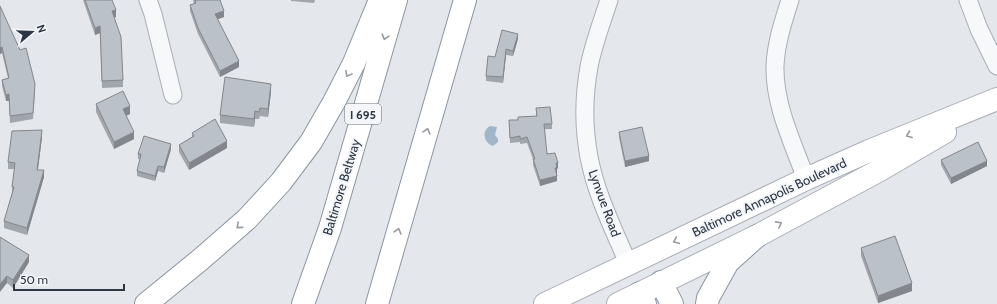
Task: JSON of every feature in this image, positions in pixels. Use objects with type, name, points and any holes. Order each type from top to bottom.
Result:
[{"type":"main road","points":[[146,304],[247,219],[281,182],[311,142],[334,102],[354,63],[380,0]]},
{"type":"main road","name":"Baltimore Beltway","points":[[303,304],[330,228],[396,0]]},
{"type":"main road","points":[[376,304],[465,0]]},
{"type":"main road","name":"Baltimore Annapolis Boulevard","points":[[545,304],[806,179],[869,151],[997,101]]},
{"type":"main road","name":"Baltimore Annapolis Boulevard","points":[[618,304],[642,299],[661,282],[757,236],[880,170],[997,101]]},
{"type":"main road","points":[[308,304],[330,228]]},
{"type":"main road","points":[[707,304],[708,298],[728,262],[757,236]]},
{"type":"main road","points":[[628,263],[661,282],[672,304]]},
{"type":"main road","points":[[628,263],[642,299]]},
{"type":"main road","points":[[387,268],[387,304]]},
{"type":"street","points":[[148,0],[153,14],[173,95]]},
{"type":"street","name":"Lynvue Road","points":[[608,0],[589,66],[584,101],[586,132],[591,166],[600,198],[628,263]]},
{"type":"street","points":[[790,0],[780,34],[776,66],[778,94],[785,121],[806,179]]},
{"type":"street","points":[[968,0],[979,29],[997,66]]},
{"type":"water","points":[[490,126],[497,127],[495,135],[498,142],[493,146],[487,142],[485,137],[485,131]]},
{"type":"building","points":[[85,0],[112,0],[116,10],[112,11],[121,37],[123,80],[102,81],[100,26],[95,28]]},
{"type":"building","points":[[195,0],[220,0],[224,11],[215,14],[239,61],[220,71],[198,28],[190,5],[196,3]]},
{"type":"building","points":[[0,6],[20,50],[26,48],[35,84],[33,113],[10,116],[9,94],[6,95],[2,80],[9,78],[2,47],[0,48]]},
{"type":"building","points":[[502,30],[518,34],[513,51],[506,49],[503,77],[486,76],[488,56],[495,57]]},
{"type":"building","points":[[225,77],[271,84],[268,109],[260,108],[259,112],[255,111],[254,119],[220,115]]},
{"type":"building","points":[[123,91],[130,106],[123,109],[134,132],[114,142],[96,104]]},
{"type":"building","points":[[550,107],[552,124],[544,124],[547,154],[555,153],[558,163],[556,163],[557,168],[555,168],[557,176],[540,180],[533,159],[535,159],[527,137],[520,139],[520,136],[510,138],[509,120],[518,120],[518,117],[537,116],[536,108]]},
{"type":"building","points":[[215,119],[227,141],[189,163],[179,145],[194,136],[192,133]]},
{"type":"building","points":[[642,127],[649,156],[625,161],[619,132]]},
{"type":"building","points":[[42,130],[37,170],[44,170],[27,228],[4,221],[14,187],[12,187],[15,163],[8,162],[12,131]]},
{"type":"building","points":[[144,136],[171,144],[164,167],[158,166],[155,176],[137,171],[141,154],[138,154]]},
{"type":"building","points":[[978,142],[987,161],[951,178],[941,160]]},
{"type":"building","points":[[895,236],[912,283],[878,296],[861,248]]},
{"type":"building","points":[[0,237],[29,255],[13,280],[7,276],[0,284]]}]
